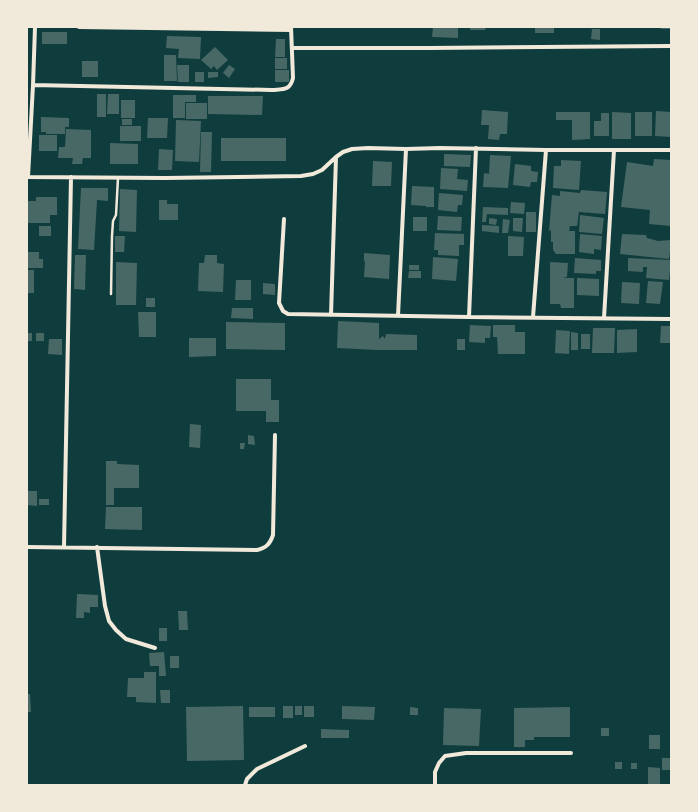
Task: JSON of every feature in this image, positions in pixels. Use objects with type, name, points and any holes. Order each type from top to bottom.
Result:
[{"type":"street","points":[[35,27],[27,177],[118,178],[301,176],[313,174],[322,170],[342,152],[352,149],[368,148],[671,150]]},
{"type":"street","points":[[33,85],[272,90],[284,89],[292,84],[293,48],[291,28],[79,27]]},
{"type":"street","points":[[293,48],[671,46]]},
{"type":"street","points":[[469,317],[476,148]]},
{"type":"street","points":[[398,316],[406,149]]},
{"type":"street","points":[[532,317],[546,150]]},
{"type":"street","points":[[604,318],[614,150]]},
{"type":"street","points":[[331,315],[336,156]]},
{"type":"street","points":[[64,547],[71,177]]},
{"type":"street","points":[[284,219],[279,303],[283,310],[288,314],[671,319]]},
{"type":"street","points":[[27,547],[257,550],[263,548],[268,545],[273,535],[275,435]]},
{"type":"street","points":[[97,547],[105,606],[109,621],[126,639],[155,648]]},
{"type":"street","points":[[245,785],[247,779],[256,770],[305,746]]},
{"type":"street","points":[[434,785],[435,772],[439,763],[445,756],[466,753],[571,753]]},
{"type":"lane","points":[[111,294],[112,236],[113,221],[116,215],[118,178]]},
{"type":"building","points":[[381,27],[381,28],[368,28]]},
{"type":"building","points":[[433,27],[458,27],[458,38],[432,37]]},
{"type":"building","points":[[470,27],[486,27],[485,30],[470,30]]},
{"type":"building","points":[[535,27],[554,27],[554,33],[535,33]]},
{"type":"building","points":[[661,27],[671,27],[671,29],[661,29]]},
{"type":"building","points":[[592,29],[600,29],[600,40],[591,39]]},
{"type":"building","points":[[42,32],[67,32],[67,44],[42,44]]},
{"type":"building","points":[[167,36],[201,37],[200,59],[178,58],[179,49],[166,48]]},
{"type":"building","points":[[276,39],[285,39],[285,57],[275,57]]},
{"type":"building","points":[[215,47],[228,60],[217,70],[214,66],[211,69],[201,60]]},
{"type":"building","points":[[164,55],[176,55],[177,81],[164,81]]},
{"type":"building","points":[[275,58],[287,58],[287,69],[275,69]]},
{"type":"building","points":[[82,61],[98,61],[98,77],[82,77]]},
{"type":"building","points":[[177,65],[189,65],[189,82],[178,82]]},
{"type":"building","points":[[229,65],[235,69],[229,78],[223,73]]},
{"type":"building","points":[[275,70],[289,70],[289,82],[275,82]]},
{"type":"building","points":[[195,72],[204,72],[204,82],[195,82]]},
{"type":"building","points":[[208,72],[218,72],[218,77],[208,78]]},
{"type":"building","points":[[97,94],[106,94],[106,117],[97,117]]},
{"type":"building","points":[[108,94],[119,94],[119,114],[107,114]]},
{"type":"building","points":[[173,95],[196,95],[196,102],[185,102],[185,118],[173,118]]},
{"type":"building","points":[[208,96],[263,96],[262,115],[208,114]]},
{"type":"building","points":[[121,100],[135,100],[135,118],[121,118]]},
{"type":"building","points":[[186,103],[207,103],[207,119],[186,119]]},
{"type":"building","points":[[482,110],[508,112],[507,134],[500,134],[499,140],[488,139],[489,125],[481,125]]},
{"type":"building","points":[[656,111],[671,112],[671,137],[655,136]]},
{"type":"building","points":[[556,112],[590,112],[590,139],[572,140],[572,120],[556,120]]},
{"type":"building","points":[[612,112],[631,113],[631,139],[612,139]]},
{"type":"building","points":[[635,112],[652,112],[652,136],[635,136]]},
{"type":"building","points":[[601,113],[609,113],[609,136],[594,136],[594,121],[601,121]]},
{"type":"building","points":[[41,117],[69,118],[69,127],[65,127],[65,134],[46,134],[46,132],[41,132]]},
{"type":"building","points":[[148,118],[168,118],[167,138],[147,138]]},
{"type":"building","points":[[122,119],[132,119],[132,125],[122,125]]},
{"type":"building","points":[[176,120],[201,121],[199,162],[175,161]]},
{"type":"building","points":[[120,126],[141,126],[141,141],[120,141]]},
{"type":"building","points":[[66,129],[91,130],[91,158],[83,158],[82,164],[72,164],[73,158],[58,158],[59,147],[65,147]]},
{"type":"building","points":[[201,132],[212,132],[211,172],[200,172]]},
{"type":"building","points":[[39,135],[57,135],[57,151],[39,151]]},
{"type":"building","points":[[221,138],[286,138],[286,161],[221,161]]},
{"type":"building","points":[[110,143],[138,144],[138,164],[110,164]]},
{"type":"building","points":[[159,149],[173,150],[172,170],[158,170]]},
{"type":"building","points":[[444,154],[471,155],[470,167],[444,166]]},
{"type":"building","points":[[490,155],[511,156],[508,188],[483,187],[484,173],[489,174]]},
{"type":"building","points":[[654,159],[671,160],[671,226],[649,224],[650,210],[621,207],[627,162],[653,166]]},
{"type":"building","points":[[561,160],[581,161],[579,190],[553,188],[554,166],[561,166]]},
{"type":"building","points":[[373,161],[392,162],[391,186],[372,186]]},
{"type":"building","points":[[515,164],[531,166],[531,171],[538,172],[537,182],[531,182],[530,187],[513,185]]},
{"type":"building","points":[[441,168],[458,169],[457,179],[468,180],[467,191],[440,189]]},
{"type":"building","points":[[412,186],[434,187],[434,207],[411,205]]},
{"type":"building","points":[[81,188],[108,188],[108,201],[97,200],[94,250],[78,249]]},
{"type":"building","points":[[120,189],[137,190],[136,232],[119,231]]},
{"type":"building","points":[[581,190],[607,192],[605,214],[579,212],[577,226],[570,226],[569,231],[575,231],[575,254],[556,254],[553,250],[553,242],[551,242],[551,230],[549,231],[552,195],[560,196],[560,191],[580,193]]},
{"type":"building","points":[[439,193],[463,195],[462,205],[458,205],[457,212],[438,210]]},
{"type":"building","points":[[36,197],[57,197],[57,215],[50,215],[50,223],[27,223],[27,201],[36,201]]},
{"type":"building","points":[[159,200],[167,200],[167,204],[178,204],[178,220],[159,220]]},
{"type":"building","points":[[511,202],[525,203],[524,214],[510,213]]},
{"type":"building","points":[[483,207],[508,208],[508,215],[487,214],[486,222],[482,222]]},
{"type":"building","points":[[526,212],[536,212],[536,232],[526,232]]},
{"type":"building","points":[[580,215],[604,218],[602,234],[579,232]]},
{"type":"building","points":[[438,216],[462,217],[461,231],[437,230]]},
{"type":"building","points":[[413,217],[427,217],[427,231],[413,231]]},
{"type":"building","points":[[489,218],[497,219],[496,225],[489,224]]},
{"type":"building","points":[[513,218],[523,218],[522,232],[513,231]]},
{"type":"building","points":[[503,219],[510,220],[508,233],[502,233]]},
{"type":"building","points":[[482,225],[499,226],[499,233],[482,231]]},
{"type":"building","points":[[39,226],[51,226],[51,236],[39,236]]},
{"type":"building","points":[[435,233],[464,234],[464,245],[459,245],[459,256],[438,255],[438,250],[434,250]]},
{"type":"building","points":[[580,234],[602,236],[601,250],[594,249],[594,254],[579,252]]},
{"type":"building","points":[[622,234],[646,235],[647,238],[658,241],[670,240],[671,244],[669,259],[620,254]]},
{"type":"building","points":[[115,236],[125,236],[124,252],[115,252]]},
{"type":"building","points":[[508,236],[524,237],[523,256],[508,256]]},
{"type":"building","points":[[27,252],[39,252],[39,259],[43,259],[43,268],[27,268]]},
{"type":"building","points":[[364,253],[390,255],[389,279],[364,277]]},
{"type":"building","points":[[75,255],[86,255],[85,290],[74,289]]},
{"type":"building","points":[[205,255],[217,255],[217,263],[224,264],[223,292],[198,291],[199,263],[204,263]]},
{"type":"building","points":[[433,257],[458,259],[456,281],[432,279]]},
{"type":"building","points":[[575,258],[601,260],[601,271],[596,271],[596,274],[574,273]]},
{"type":"building","points":[[628,258],[671,260],[669,280],[646,278],[647,267],[643,267],[643,272],[628,271]]},
{"type":"building","points":[[116,262],[137,263],[136,305],[116,305]]},
{"type":"building","points":[[550,262],[568,263],[567,277],[563,278],[574,278],[574,308],[561,308],[560,304],[550,304]]},
{"type":"building","points":[[409,265],[419,265],[419,270],[409,270]]},
{"type":"building","points":[[27,270],[34,270],[34,293],[27,293]]},
{"type":"building","points":[[409,271],[421,271],[421,278],[408,278]]},
{"type":"building","points":[[577,278],[599,279],[599,296],[577,295]]},
{"type":"building","points":[[236,280],[251,280],[251,300],[235,300]]},
{"type":"building","points":[[648,281],[663,282],[660,304],[646,303]]},
{"type":"building","points":[[622,282],[640,283],[639,304],[621,303]]},
{"type":"building","points":[[263,283],[275,284],[275,295],[263,294]]},
{"type":"building","points":[[146,298],[155,298],[155,307],[146,307]]},
{"type":"building","points":[[232,308],[253,308],[253,319],[231,318]]},
{"type":"building","points":[[138,312],[156,312],[156,337],[139,337]]},
{"type":"building","points":[[338,321],[379,323],[379,339],[383,336],[385,339],[386,334],[417,335],[417,350],[337,348]]},
{"type":"building","points":[[226,322],[285,323],[285,350],[226,349]]},
{"type":"building","points":[[470,325],[491,326],[490,338],[485,338],[485,343],[469,342]]},
{"type":"building","points":[[493,325],[515,325],[515,332],[525,332],[525,354],[498,354],[497,337],[493,337]]},
{"type":"building","points":[[661,326],[671,326],[671,343],[660,343]]},
{"type":"building","points":[[593,328],[615,328],[614,353],[592,353]]},
{"type":"building","points":[[637,329],[637,352],[617,353],[617,330]]},
{"type":"building","points":[[556,330],[570,331],[569,354],[555,353]]},
{"type":"building","points":[[571,332],[578,333],[578,350],[571,350]]},
{"type":"building","points":[[27,333],[32,333],[32,341],[27,341]]},
{"type":"building","points":[[36,333],[44,333],[44,341],[36,341]]},
{"type":"building","points":[[581,334],[590,334],[590,349],[581,349]]},
{"type":"building","points":[[189,338],[216,338],[216,356],[189,357]]},
{"type":"building","points":[[49,339],[62,339],[62,355],[48,354]]},
{"type":"building","points":[[457,339],[465,339],[465,350],[457,350]]},
{"type":"building","points":[[236,379],[271,379],[271,400],[279,400],[279,422],[266,422],[266,411],[236,411]]},
{"type":"building","points":[[190,424],[201,425],[200,448],[189,447]]},
{"type":"building","points":[[248,435],[254,436],[255,445],[248,444]]},
{"type":"building","points":[[240,443],[245,443],[244,449],[240,449]]},
{"type":"building","points":[[106,461],[117,461],[117,464],[139,465],[139,488],[114,488],[114,505],[106,505]]},
{"type":"building","points":[[27,491],[37,491],[37,506],[27,505]]},
{"type":"building","points":[[39,499],[49,499],[49,505],[39,505]]},
{"type":"building","points":[[106,507],[142,507],[142,530],[105,529]]},
{"type":"building","points":[[77,594],[98,595],[98,607],[90,607],[90,613],[84,612],[84,618],[76,618]]},
{"type":"building","points":[[178,611],[187,611],[188,630],[179,630]]},
{"type":"building","points":[[159,628],[167,628],[167,641],[159,641]]},
{"type":"building","points":[[164,652],[166,676],[159,676],[159,666],[150,666],[149,653]]},
{"type":"building","points":[[170,656],[179,656],[179,668],[170,668]]},
{"type":"building","points":[[144,672],[156,672],[156,703],[136,702],[136,697],[127,697],[128,678],[144,678]]},
{"type":"building","points":[[160,690],[170,690],[170,703],[161,703]]},
{"type":"building","points":[[27,694],[30,694],[31,712],[27,712]]},
{"type":"building","points":[[243,706],[244,760],[187,761],[186,707]]},
{"type":"building","points":[[283,706],[293,706],[293,718],[283,718]]},
{"type":"building","points":[[295,706],[302,706],[302,715],[295,715]]},
{"type":"building","points":[[304,706],[314,706],[314,717],[304,717]]},
{"type":"building","points":[[342,706],[375,707],[374,720],[342,719]]},
{"type":"building","points":[[249,707],[275,707],[275,717],[249,717]]},
{"type":"building","points":[[410,707],[418,708],[418,715],[410,715]]},
{"type":"building","points":[[570,707],[570,737],[534,737],[534,740],[525,740],[525,747],[514,747],[514,708]]},
{"type":"building","points":[[444,708],[481,709],[479,746],[443,745]]},
{"type":"building","points":[[601,728],[609,728],[609,736],[601,736]]},
{"type":"building","points":[[321,729],[349,730],[349,738],[321,738]]},
{"type":"building","points":[[649,735],[660,735],[660,749],[649,749]]},
{"type":"building","points":[[662,758],[671,758],[671,770],[662,770]]},
{"type":"building","points":[[615,762],[622,762],[622,769],[615,769]]},
{"type":"building","points":[[631,763],[637,763],[637,769],[631,769]]},
{"type":"building","points":[[648,767],[660,768],[660,785],[648,785]]}]
